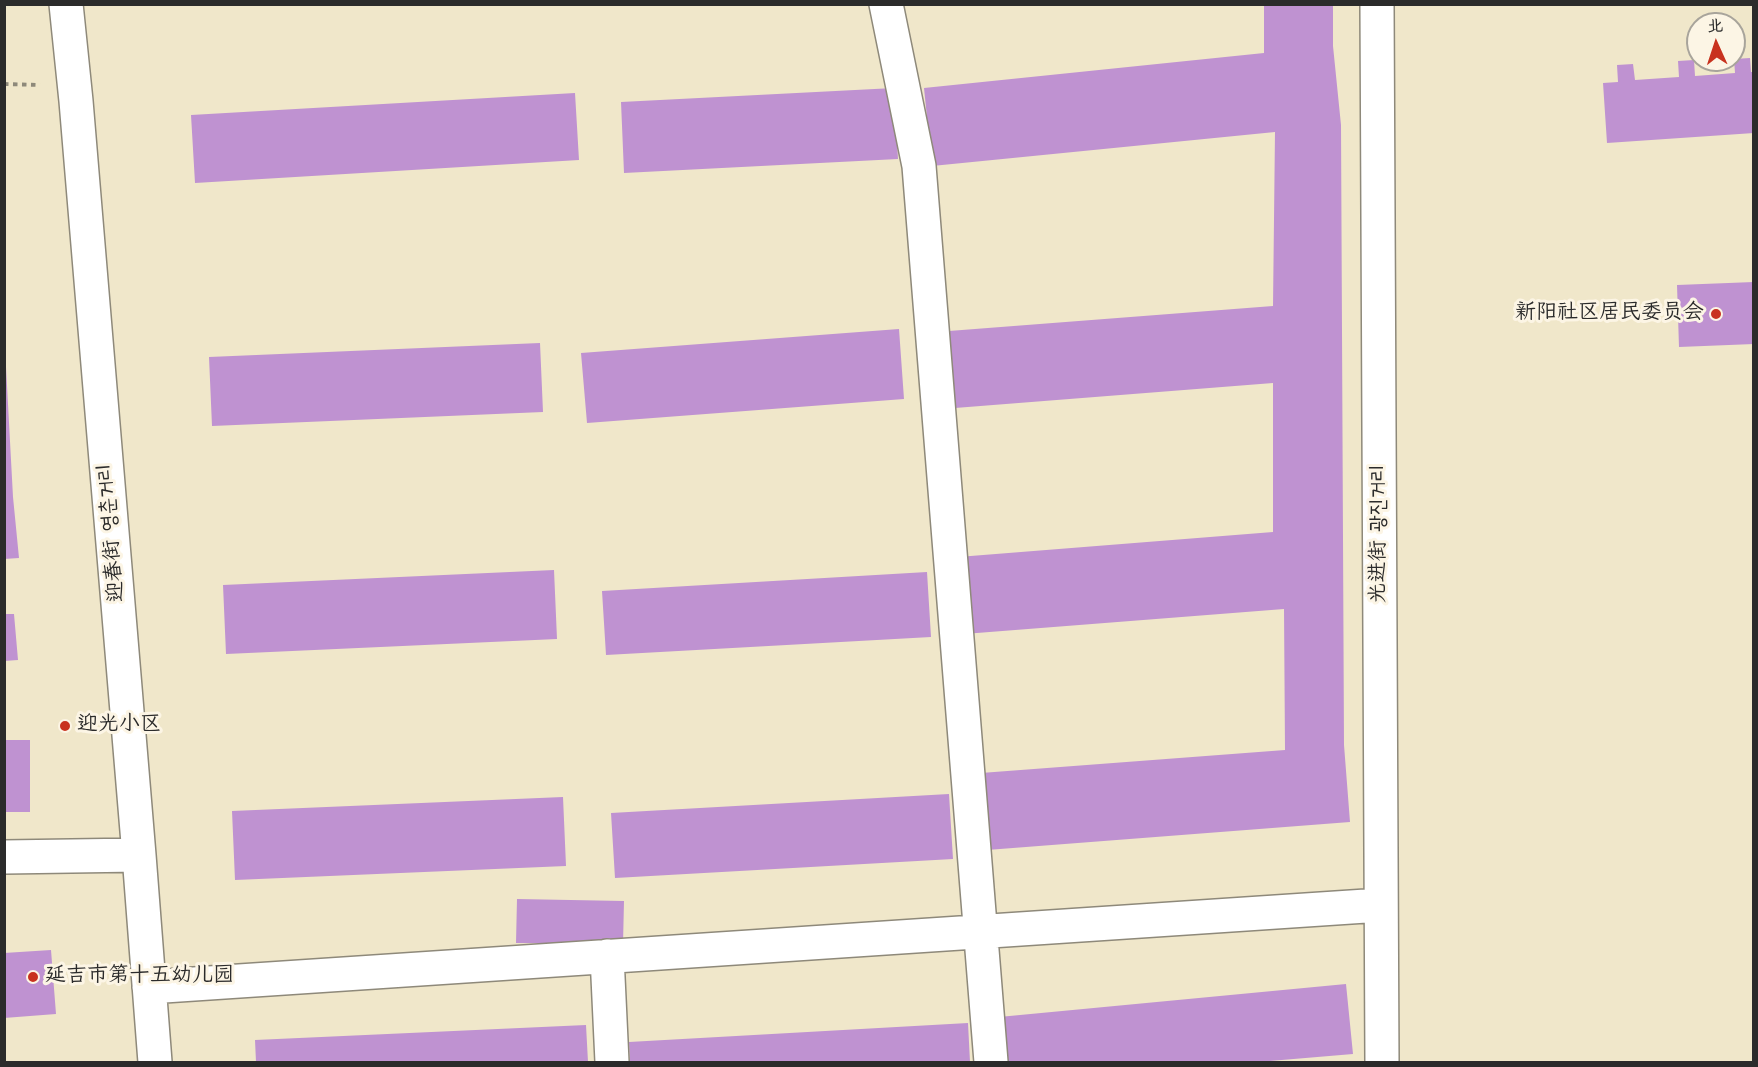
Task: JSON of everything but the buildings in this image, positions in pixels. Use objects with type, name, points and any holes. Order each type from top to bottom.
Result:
[{"type":"street","name":"迎春街 영춘거리","points":[[66,4],[140,855],[155,1062]]},
{"type":"street","points":[[886,4],[919,166],[992,1062]]},
{"type":"street","name":"光进街 광진거리","points":[[1377,4],[1382,1062]]},
{"type":"street","points":[[4,857],[140,855]]},
{"type":"street","points":[[149,987],[1381,905]]},
{"type":"street","points":[[607,956],[612,1062]]},
{"type":"place","name":"新阳社区居民委员会","points":[[1716,314]]},
{"type":"place","name":"迎光小区","points":[[65,726]]},
{"type":"place","name":"延吉市第十五幼儿园","points":[[33,977]]}]
